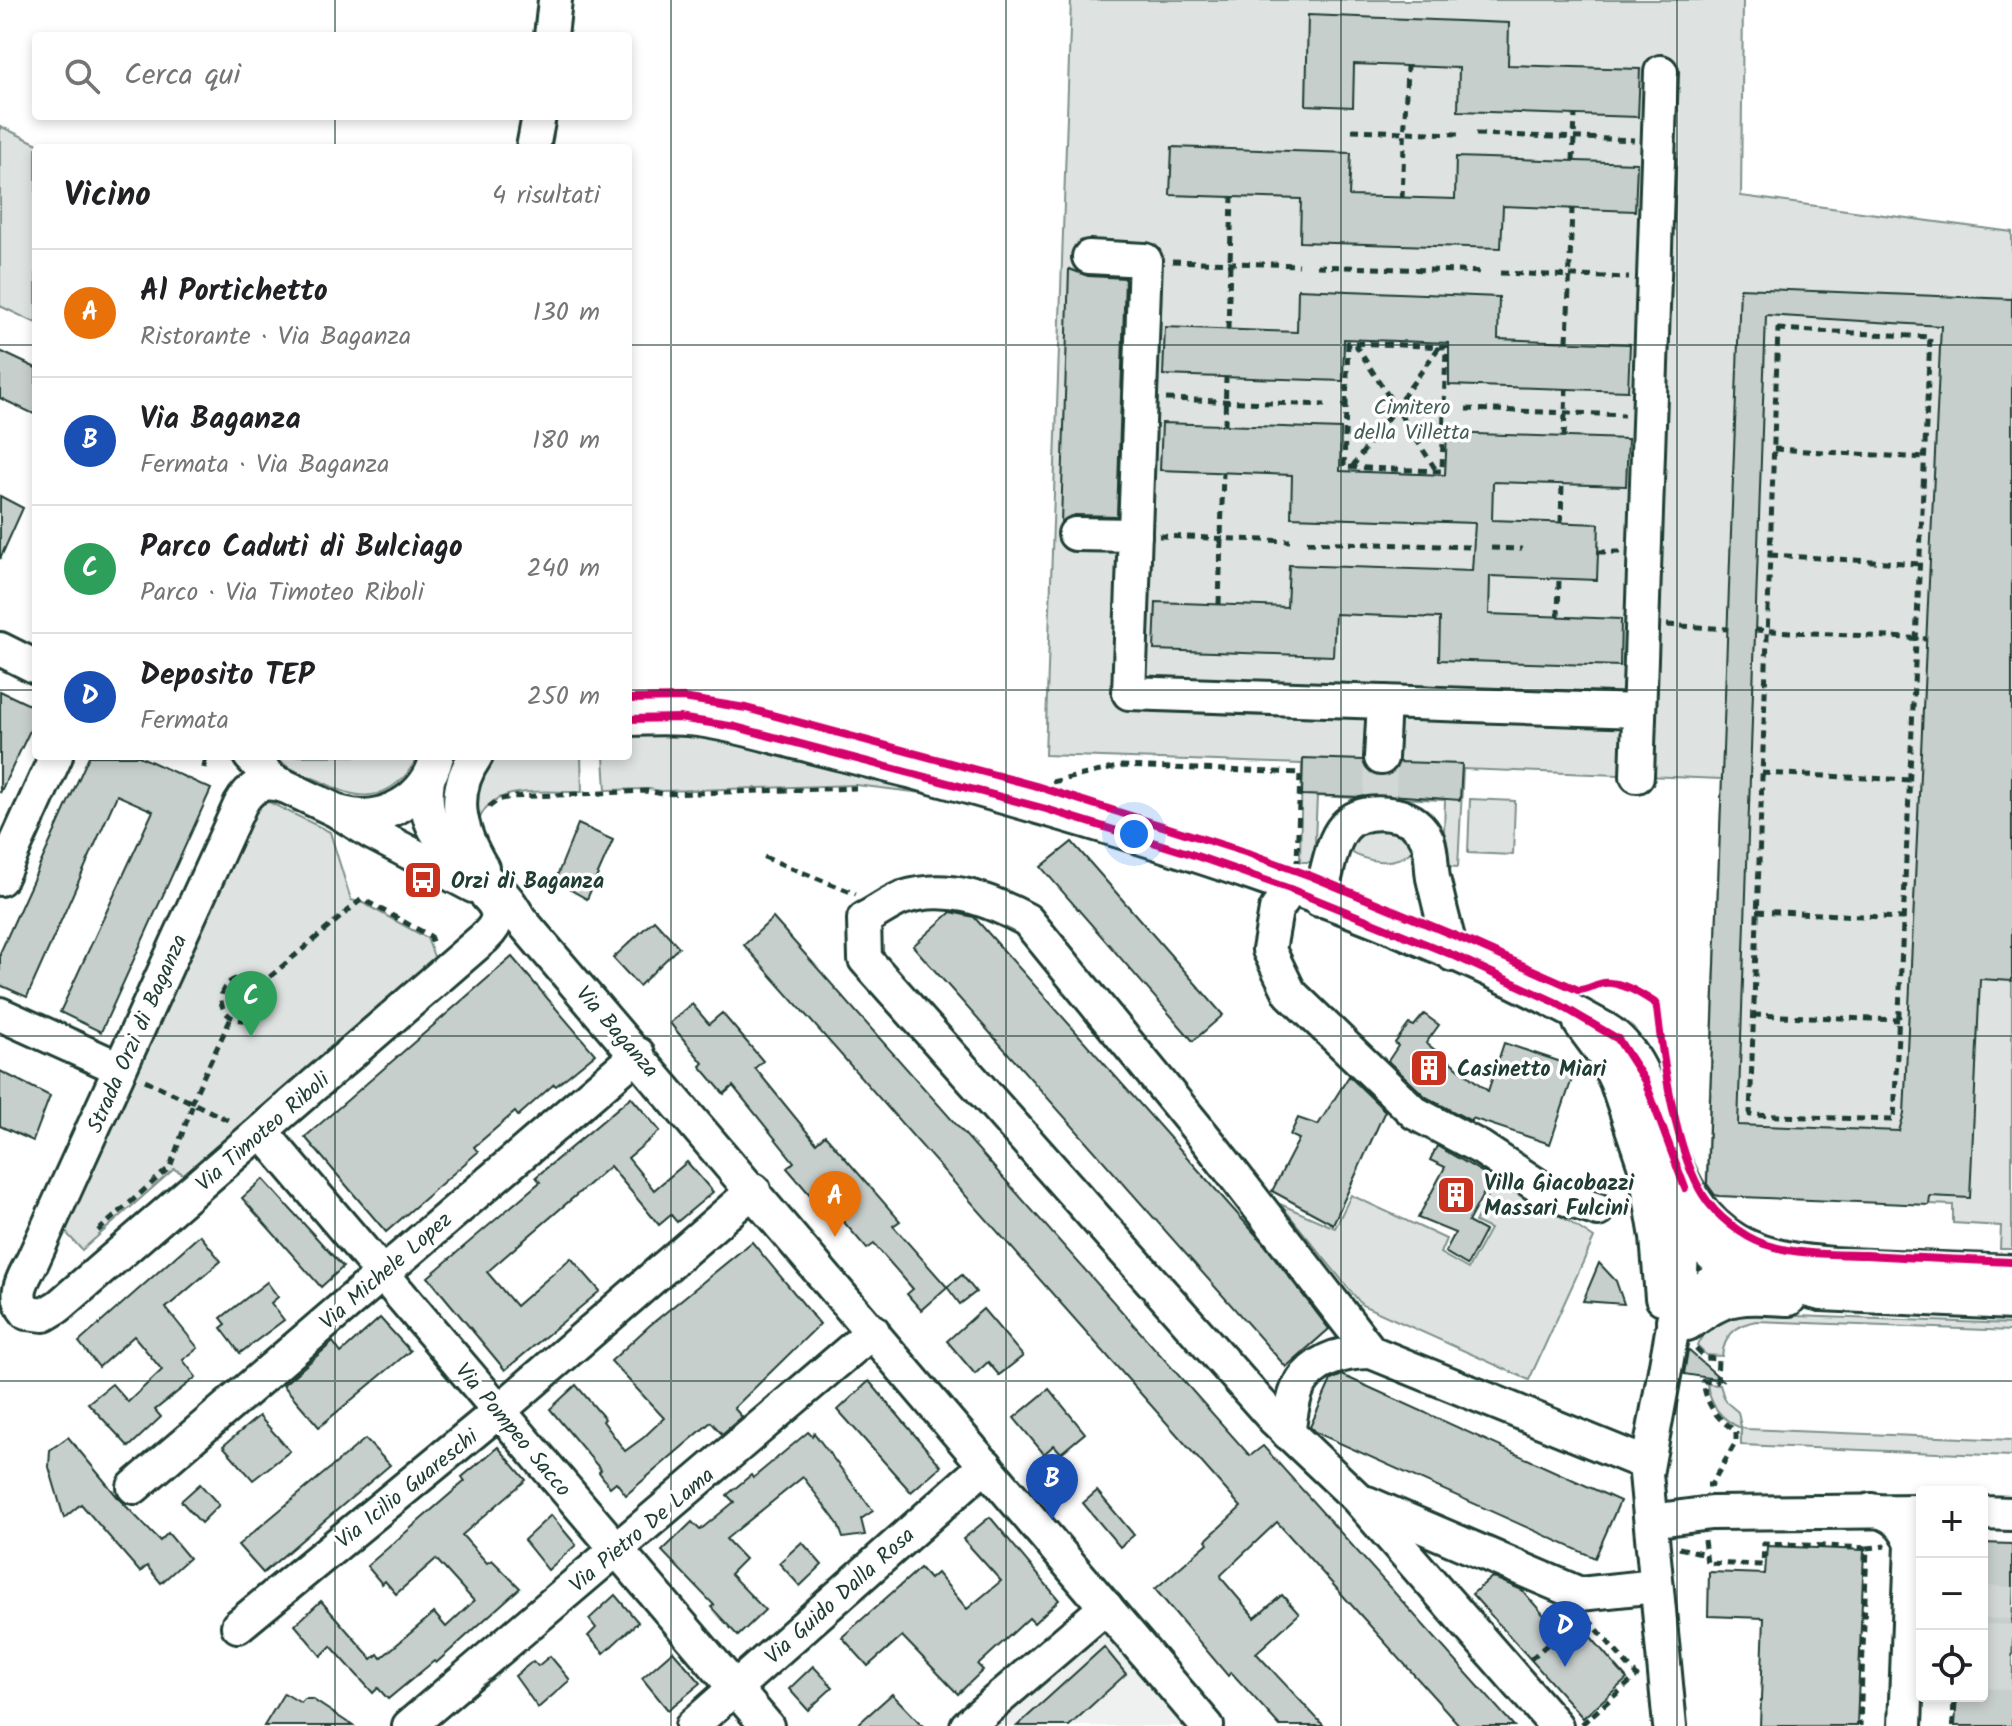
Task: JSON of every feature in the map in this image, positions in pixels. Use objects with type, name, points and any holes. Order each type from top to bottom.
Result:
[{"type":"street","points":[[551,32],[555,0]]},
{"type":"street","points":[[1637,776],[1661,72]]},
{"type":"street","points":[[534,144],[538,120]]},
{"type":"street","points":[[1089,257],[1145,260],[1129,693],[1639,711]]},
{"type":"street","points":[[1075,534],[1135,535]]},
{"type":"street","points":[[0,649],[32,665]]},
{"type":"street","points":[[1381,758],[1384,702]]},
{"type":"street","points":[[632,719],[679,718],[719,723],[1046,809],[1188,853],[1303,881],[1555,1002],[1610,1033],[1631,1055],[1653,1099],[1684,1195],[1679,1331]]},
{"type":"street","points":[[0,879],[54,760]]},
{"type":"street","points":[[245,760],[491,892]]},
{"type":"street","points":[[473,760],[460,790],[461,820],[491,892],[498,920],[509,925]]},
{"type":"street","points":[[335,810],[360,816],[385,813],[408,801],[436,766]]},
{"type":"street","points":[[436,766],[426,805],[429,820],[437,834],[491,892]]},
{"type":"street","name":"Strada Orzi di Baganza","points":[[24,1310],[19,1297],[22,1277],[33,1260],[240,805],[258,785],[271,782],[265,771]]},
{"type":"street","points":[[1453,955],[1433,877],[1430,846],[1424,833],[1411,820],[1380,806],[1352,819],[1339,831],[1333,844],[1276,910],[1269,950],[1290,993],[1415,1113],[1481,1148],[1549,1193],[1598,1210]]},
{"type":"street","points":[[1371,1352],[1210,1144],[1027,920],[993,902],[947,890],[902,898],[864,919],[865,959],[1288,1433],[1357,1498],[1564,1720]]},
{"type":"street","name":"Via Timoteo Riboli","points":[[24,1310],[35,1316],[56,1309],[445,973],[509,925]]},
{"type":"street","name":"Via Baganza","points":[[509,925],[638,1054],[1207,1726]]},
{"type":"street","points":[[0,1014],[119,1068]]},
{"type":"street","points":[[1573,1014],[1607,1063],[1656,1190],[1683,1229],[1715,1258],[1737,1270],[1832,1296]]},
{"type":"street","name":"Via Michele Lopez","points":[[134,1487],[638,1054]]},
{"type":"street","name":"Via Pompeo Sacco","points":[[260,1133],[767,1726]]},
{"type":"street","points":[[1638,1143],[1657,1237],[1662,1311],[1679,1331]]},
{"type":"street","points":[[1679,1176],[1696,1205],[1719,1228],[1747,1247],[1780,1259],[2012,1272]]},
{"type":"street","name":"Via Icilio Guareschi","points":[[238,1626],[499,1411],[754,1190]]},
{"type":"street","points":[[1670,1726],[1647,1464],[1679,1331],[1697,1293],[1737,1270],[1761,1266],[1814,1275],[2012,1284]]},
{"type":"street","points":[[1679,1331],[1715,1306],[1735,1299],[1832,1296],[2012,1303]]},
{"type":"street","name":"Via Pietro De Lama","points":[[409,1726],[873,1331]]},
{"type":"street","points":[[1288,1433],[1300,1385],[1315,1369],[1323,1362],[1348,1352],[1371,1352],[1647,1464]]},
{"type":"street","name":"Via Guido Dalla Rosa","points":[[692,1726],[986,1465]]},
{"type":"street","points":[[1357,1498],[1580,1594],[1656,1586]]},
{"type":"street","points":[[1868,1510],[1887,1514],[1902,1524],[1912,1544],[1915,1603],[1912,1649],[1916,1654]]},
{"type":"street","points":[[1651,1521],[1701,1514],[1916,1511]]},
{"type":"street","points":[[1988,1513],[2012,1514]]},
{"type":"street","points":[[1904,1719],[1915,1603]]},
{"type":"street","points":[[967,1726],[1106,1607]]},
{"type":"path","points":[[1402,198],[1407,66]]},
{"type":"path","points":[[1573,161],[1575,115]]},
{"type":"path","points":[[1352,130],[1458,134]]},
{"type":"path","points":[[1476,134],[1659,141]]},
{"type":"path","points":[[1228,329],[1232,197]]},
{"type":"path","points":[[1567,341],[1572,209]]},
{"type":"path","points":[[1145,260],[1299,265]]},
{"type":"path","points":[[1317,266],[1483,272]]},
{"type":"path","points":[[1500,273],[1654,279]]},
{"type":"path","points":[[1778,329],[1930,337],[1894,1120],[1750,1115],[1774,449],[1778,329]]},
{"type":"path","points":[[1348,343],[1354,343],[1446,347],[1442,471],[1344,467],[1348,343]]},
{"type":"path","points":[[1354,343],[1436,471]]},
{"type":"path","points":[[1351,468],[1440,346]]},
{"type":"path","points":[[1225,425],[1226,377]]},
{"type":"path","points":[[1564,437],[1566,389]]},
{"type":"path","points":[[1140,398],[1325,405]]},
{"type":"path","points":[[1466,409],[1649,415]]},
{"type":"path","points":[[1774,449],[1925,458]]},
{"type":"path","points":[[1219,604],[1223,472]]},
{"type":"path","points":[[1561,523],[1562,484]]},
{"type":"path","points":[[1135,535],[1290,541]]},
{"type":"path","points":[[1307,542],[1473,547]]},
{"type":"path","points":[[1491,548],[1522,549]]},
{"type":"path","points":[[1770,555],[1920,564]]},
{"type":"path","points":[[1558,617],[1559,579]]},
{"type":"path","points":[[1642,624],[1728,629]]},
{"type":"path","points":[[1755,630],[1926,639]]},
{"type":"path","points":[[204,768],[205,760]]},
{"type":"path","points":[[1050,783],[1122,766],[1300,773],[1303,881]]},
{"type":"path","points":[[1762,773],[1910,780]]},
{"type":"path","points":[[461,820],[472,826],[480,824],[493,803],[511,797],[647,791],[663,794],[867,789]]},
{"type":"path","points":[[764,857],[861,896]]},
{"type":"path","points":[[259,986],[362,899],[430,936],[445,973]]},
{"type":"path","points":[[1757,911],[1903,918]]},
{"type":"path","points":[[248,978],[259,986],[264,998],[261,1011],[244,1021],[231,1018],[221,1001],[221,994],[228,982],[248,978]]},
{"type":"path","points":[[1753,1015],[1899,1020]]},
{"type":"path","points":[[91,1238],[170,1167],[192,1103],[231,1018]]},
{"type":"path","points":[[119,1068],[260,1133]]},
{"type":"path","points":[[1679,1331],[1705,1358],[1718,1359],[1717,1382],[1703,1381],[1709,1404],[1718,1417],[1736,1431],[1736,1442],[1711,1485],[1699,1486],[1707,1563],[1763,1565],[1764,1543],[1867,1548],[1860,1726]]},
{"type":"path","points":[[1527,1663],[1579,1616],[1585,1624],[1589,1620],[1637,1676],[1581,1725],[1564,1720]]},
{"type":"path","points":[[1953,1726],[1954,1702]]},
{"type":"shaded area","points":[[1087,1605],[1192,1726],[946,1726]]},
{"type":"green space","name":"Cimitero della Villetta","points":[[1071,0],[1743,0],[1741,196],[2012,232],[2012,1249],[2000,1249],[2001,1226],[1953,1223],[1953,1205],[1706,1195],[1722,779],[1463,769],[1458,867],[1443,866],[1445,800],[1317,796],[1314,862],[1300,862],[1302,764],[1045,755]]},
{"type":"green space","points":[[0,126],[38,144],[32,144],[32,321],[0,306]]},
{"type":"green space","points":[[632,735],[706,737],[922,793],[856,785],[606,790],[604,760],[632,760]]},
{"type":"green space","points":[[279,760],[415,760],[400,781],[373,795],[344,792]]},
{"type":"green space","points":[[488,760],[581,760],[582,792],[538,791],[508,795],[496,800],[479,821],[472,823],[468,802]]},
{"type":"green space","points":[[1470,799],[1515,801],[1513,855],[1468,853]]},
{"type":"green space","points":[[269,802],[330,832],[351,900],[363,903],[427,938],[439,970],[195,1180],[174,1169],[82,1250],[62,1228],[244,810]]},
{"type":"green space","points":[[1371,828],[1390,830],[1406,837],[1413,847],[1411,852],[1396,859],[1380,861],[1349,851],[1346,840]]},
{"type":"green space","points":[[1498,1175],[1594,1238],[1529,1380],[1362,1305],[1280,1204],[1335,1228],[1351,1195],[1446,1239],[1440,1253],[1468,1269],[1490,1229],[1475,1222]]},
{"type":"green space","points":[[1744,1314],[2012,1324],[2012,1331],[1756,1321],[1732,1332],[1722,1356],[1706,1355],[1697,1346],[1716,1324]]},
{"type":"green space","points":[[1707,1384],[1720,1385],[1725,1401],[1738,1412],[1741,1427],[1746,1429],[2012,1440],[2012,1456],[1741,1445],[1741,1428],[1718,1411]]},
{"type":"building","points":[[1308,15],[1509,23],[1508,65],[1640,69],[1638,117],[1458,111],[1459,68],[1354,64],[1353,107],[1306,105]]},
{"type":"building","points":[[1172,147],[1351,153],[1349,196],[1455,199],[1456,157],[1637,163],[1635,211],[1503,206],[1501,248],[1300,242],[1301,199],[1170,195]]},
{"type":"building","points":[[1069,269],[1088,276],[1125,278],[1117,516],[1075,515],[1061,522]]},
{"type":"building","points":[[1740,288],[2012,299],[2012,981],[1980,979],[1970,1198],[1930,1196],[1929,1205],[1719,1196],[1707,1184]],"holes":[[[1766,315],[1941,326],[1904,1114],[1899,1131],[1738,1125]]]},
{"type":"building","points":[[1298,289],[1499,297],[1498,339],[1630,344],[1628,391],[1449,385],[1449,343],[1344,339],[1343,381],[1163,375],[1165,327],[1297,332]]},
{"type":"building","points":[[0,351],[32,366],[32,413],[0,398]]},
{"type":"building","points":[[1162,423],[1341,429],[1340,471],[1445,475],[1447,433],[1628,439],[1626,486],[1493,482],[1492,520],[1599,524],[1597,580],[1490,576],[1489,614],[1621,619],[1620,666],[1439,660],[1440,618],[1335,614],[1333,656],[1154,650],[1156,602],[1287,607],[1289,565],[1472,571],[1475,523],[1291,517],[1292,475],[1160,470]]},
{"type":"building","points":[[0,496],[23,508],[0,559]]},
{"type":"building","points":[[0,691],[32,706],[32,726],[0,793]]},
{"type":"building","points":[[1303,758],[1363,760],[1370,773],[1381,777],[1390,774],[1399,762],[1462,764],[1460,800],[1376,794],[1360,797],[1302,795]]},
{"type":"building","points":[[87,760],[148,760],[211,789],[101,1032],[60,1012],[153,811],[117,795],[27,997],[0,985],[0,953]]},
{"type":"building","points":[[578,824],[613,840],[587,899],[555,881]]},
{"type":"building","points":[[1072,842],[1223,1015],[1193,1041],[1041,867]]},
{"type":"building","points":[[951,912],[974,917],[1264,1244],[1329,1329],[1286,1367],[913,946]]},
{"type":"building","points":[[773,918],[1250,1456],[1263,1446],[1514,1726],[1460,1726],[1277,1522],[1221,1575],[1255,1618],[1282,1595],[1299,1614],[1256,1653],[1324,1726],[1280,1726],[1231,1672],[1228,1676],[1155,1589],[1208,1543],[1206,1540],[1241,1507],[744,945]]},
{"type":"building","points":[[654,920],[679,947],[639,986],[613,958]]},
{"type":"building","points":[[512,957],[595,1054],[518,1116],[515,1112],[474,1147],[478,1152],[386,1232],[305,1137]]},
{"type":"building","points":[[692,1004],[709,1024],[722,1013],[763,1061],[755,1068],[816,1143],[825,1135],[900,1221],[893,1226],[947,1287],[921,1310],[907,1294],[913,1289],[874,1244],[867,1249],[824,1199],[818,1204],[787,1168],[794,1162],[733,1086],[724,1094],[700,1066],[703,1063],[670,1023]]},
{"type":"building","points":[[1424,1014],[1439,1025],[1426,1043],[1488,1091],[1504,1043],[1576,1067],[1550,1144],[1472,1118],[1471,1121],[1426,1097],[1388,1061],[1398,1046],[1395,1043],[1409,1024],[1414,1026]]},
{"type":"building","points":[[0,1071],[50,1096],[33,1141],[0,1126]]},
{"type":"building","points":[[1349,1076],[1385,1111],[1333,1224],[1272,1191],[1299,1139],[1290,1135],[1298,1118],[1318,1125]]},
{"type":"building","points":[[631,1097],[660,1131],[628,1158],[654,1190],[687,1162],[713,1192],[677,1222],[671,1215],[659,1225],[610,1166],[487,1272],[516,1306],[571,1258],[600,1291],[505,1370],[428,1277],[540,1182],[536,1177]]},
{"type":"building","name":"Villa Giacobazzi Massari Fulcini","points":[[1437,1146],[1492,1178],[1468,1222],[1485,1231],[1467,1265],[1445,1252],[1455,1233],[1418,1218],[1445,1167],[1430,1160]]},
{"type":"building","points":[[263,1179],[343,1267],[321,1287],[242,1198]]},
{"type":"building","points":[[200,1235],[221,1261],[166,1308],[198,1348],[183,1360],[196,1377],[155,1410],[161,1417],[129,1447],[88,1403],[112,1384],[128,1402],[162,1370],[134,1336],[99,1367],[79,1342]]},
{"type":"building","points":[[752,1242],[820,1324],[734,1408],[742,1417],[722,1434],[711,1422],[626,1495],[616,1482],[610,1487],[599,1472],[601,1470],[550,1409],[576,1385],[605,1419],[603,1421],[625,1451],[643,1438],[664,1418],[611,1361]]},
{"type":"building","points":[[1599,1263],[1616,1281],[1624,1304],[1583,1301]]},
{"type":"building","points":[[962,1275],[976,1292],[960,1304],[947,1287]]},
{"type":"building","points":[[267,1282],[278,1297],[271,1303],[284,1320],[240,1353],[221,1328],[226,1324],[221,1318]]},
{"type":"building","points":[[983,1309],[1023,1356],[999,1375],[988,1362],[975,1374],[947,1341]]},
{"type":"building","points":[[380,1318],[410,1351],[319,1427],[283,1385],[333,1342],[341,1353]]},
{"type":"building","points":[[1688,1350],[1722,1380],[1684,1374]]},
{"type":"building","points":[[1342,1375],[1620,1501],[1595,1558],[1315,1432],[1310,1427],[1331,1380]]},
{"type":"building","points":[[869,1381],[941,1466],[911,1492],[838,1410]]},
{"type":"building","points":[[1049,1389],[1085,1433],[1061,1453],[1054,1445],[1044,1454],[1014,1418]]},
{"type":"building","points":[[259,1416],[290,1451],[253,1480],[223,1446]]},
{"type":"building","points":[[808,1432],[812,1436],[814,1433],[873,1511],[861,1519],[865,1535],[843,1538],[838,1524],[803,1477],[726,1539],[745,1559],[730,1574],[765,1610],[738,1636],[711,1607],[714,1605],[662,1551],[692,1522],[700,1530],[734,1502],[727,1495],[751,1475],[753,1478]]},
{"type":"building","points":[[68,1437],[120,1500],[160,1541],[168,1533],[189,1558],[161,1583],[147,1566],[140,1572],[81,1504],[64,1518],[49,1467],[50,1450]]},
{"type":"building","points":[[365,1439],[390,1465],[263,1573],[238,1545]]},
{"type":"building","points":[[498,1447],[526,1480],[462,1535],[487,1563],[492,1560],[520,1588],[436,1663],[434,1661],[388,1699],[378,1688],[373,1693],[331,1646],[321,1656],[295,1625],[321,1601],[372,1659],[378,1654],[381,1658],[434,1613],[446,1627],[474,1601],[436,1559],[396,1594],[385,1581],[382,1584],[367,1566],[465,1481],[462,1477]]},
{"type":"building","points":[[200,1484],[219,1505],[201,1523],[181,1501]]},
{"type":"building","points":[[1097,1491],[1134,1535],[1120,1547],[1083,1503]]},
{"type":"building","points":[[551,1515],[576,1545],[548,1570],[524,1540]]},
{"type":"building","points":[[990,1517],[1059,1600],[1034,1623],[1029,1618],[978,1665],[983,1670],[958,1694],[902,1636],[868,1666],[842,1637],[920,1568],[930,1579],[937,1573],[967,1609],[1001,1581],[963,1539]]},
{"type":"building","points":[[802,1542],[822,1565],[800,1586],[779,1563]]},
{"type":"building","points":[[1988,1543],[2012,1544],[2012,1726],[1955,1726],[1957,1702],[1988,1702]]},
{"type":"building","points":[[1767,1546],[1864,1550],[1857,1726],[1760,1726],[1764,1618],[1708,1616],[1709,1572],[1765,1574]]},
{"type":"building","points":[[1492,1577],[1522,1590],[1562,1636],[1578,1622],[1627,1679],[1583,1718],[1472,1594]]},
{"type":"building","points":[[615,1595],[638,1622],[604,1653],[588,1636],[596,1628],[589,1619]]},
{"type":"building","points":[[1104,1647],[1126,1674],[1069,1726],[1017,1726]]},
{"type":"building","points":[[673,1651],[701,1683],[668,1710],[642,1678]]},
{"type":"building","points":[[550,1656],[570,1680],[538,1708],[515,1676],[533,1661],[538,1666]]},
{"type":"building","points":[[813,1666],[833,1687],[808,1710],[789,1689]]},
{"type":"building","points":[[284,1693],[301,1703],[304,1699],[312,1699],[353,1726],[264,1726]]},
{"type":"building","points":[[892,1694],[923,1726],[856,1726]]},
{"type":"tunnel","points":[[1380,800],[1381,758]]},
{"type":"tunnel","points":[[1988,1602],[2012,1603]]},
{"type":"tunnel","points":[[1988,1640],[2012,1641]]},
{"type":"tunnel","points":[[1988,1672],[2012,1673]]},
{"type":"cycle path","points":[[632,699],[683,698],[746,708],[1036,786],[1311,876],[1578,990],[1604,983],[1624,986],[1655,1003],[1672,1104],[1693,1176],[1708,1203],[1738,1231],[1776,1248],[1802,1252],[2012,1262]]},
{"type":"cycle path","points":[[632,719],[679,718],[736,727],[1046,809],[1188,853],[1290,889],[1453,955],[1555,1002],[1618,1039],[1645,1081],[1685,1188]]},
{"type":"place","name":"Orzi di Baganza","points":[[423,880]]},
{"type":"place","name":"Parco Caduti di Bulciago","points":[[251,1037]]},
{"type":"place","name":"Casinetto Miari","points":[[1429,1068]]},
{"type":"place","name":"Villa Giacobazzi Massari Fulcini","points":[[1456,1195]]},
{"type":"place","name":"Al Portichetto","points":[[835,1237]]},
{"type":"place","name":"Via Baganza","points":[[1052,1520]]},
{"type":"place","name":"Deposito TEP","points":[[1565,1667]]}]
